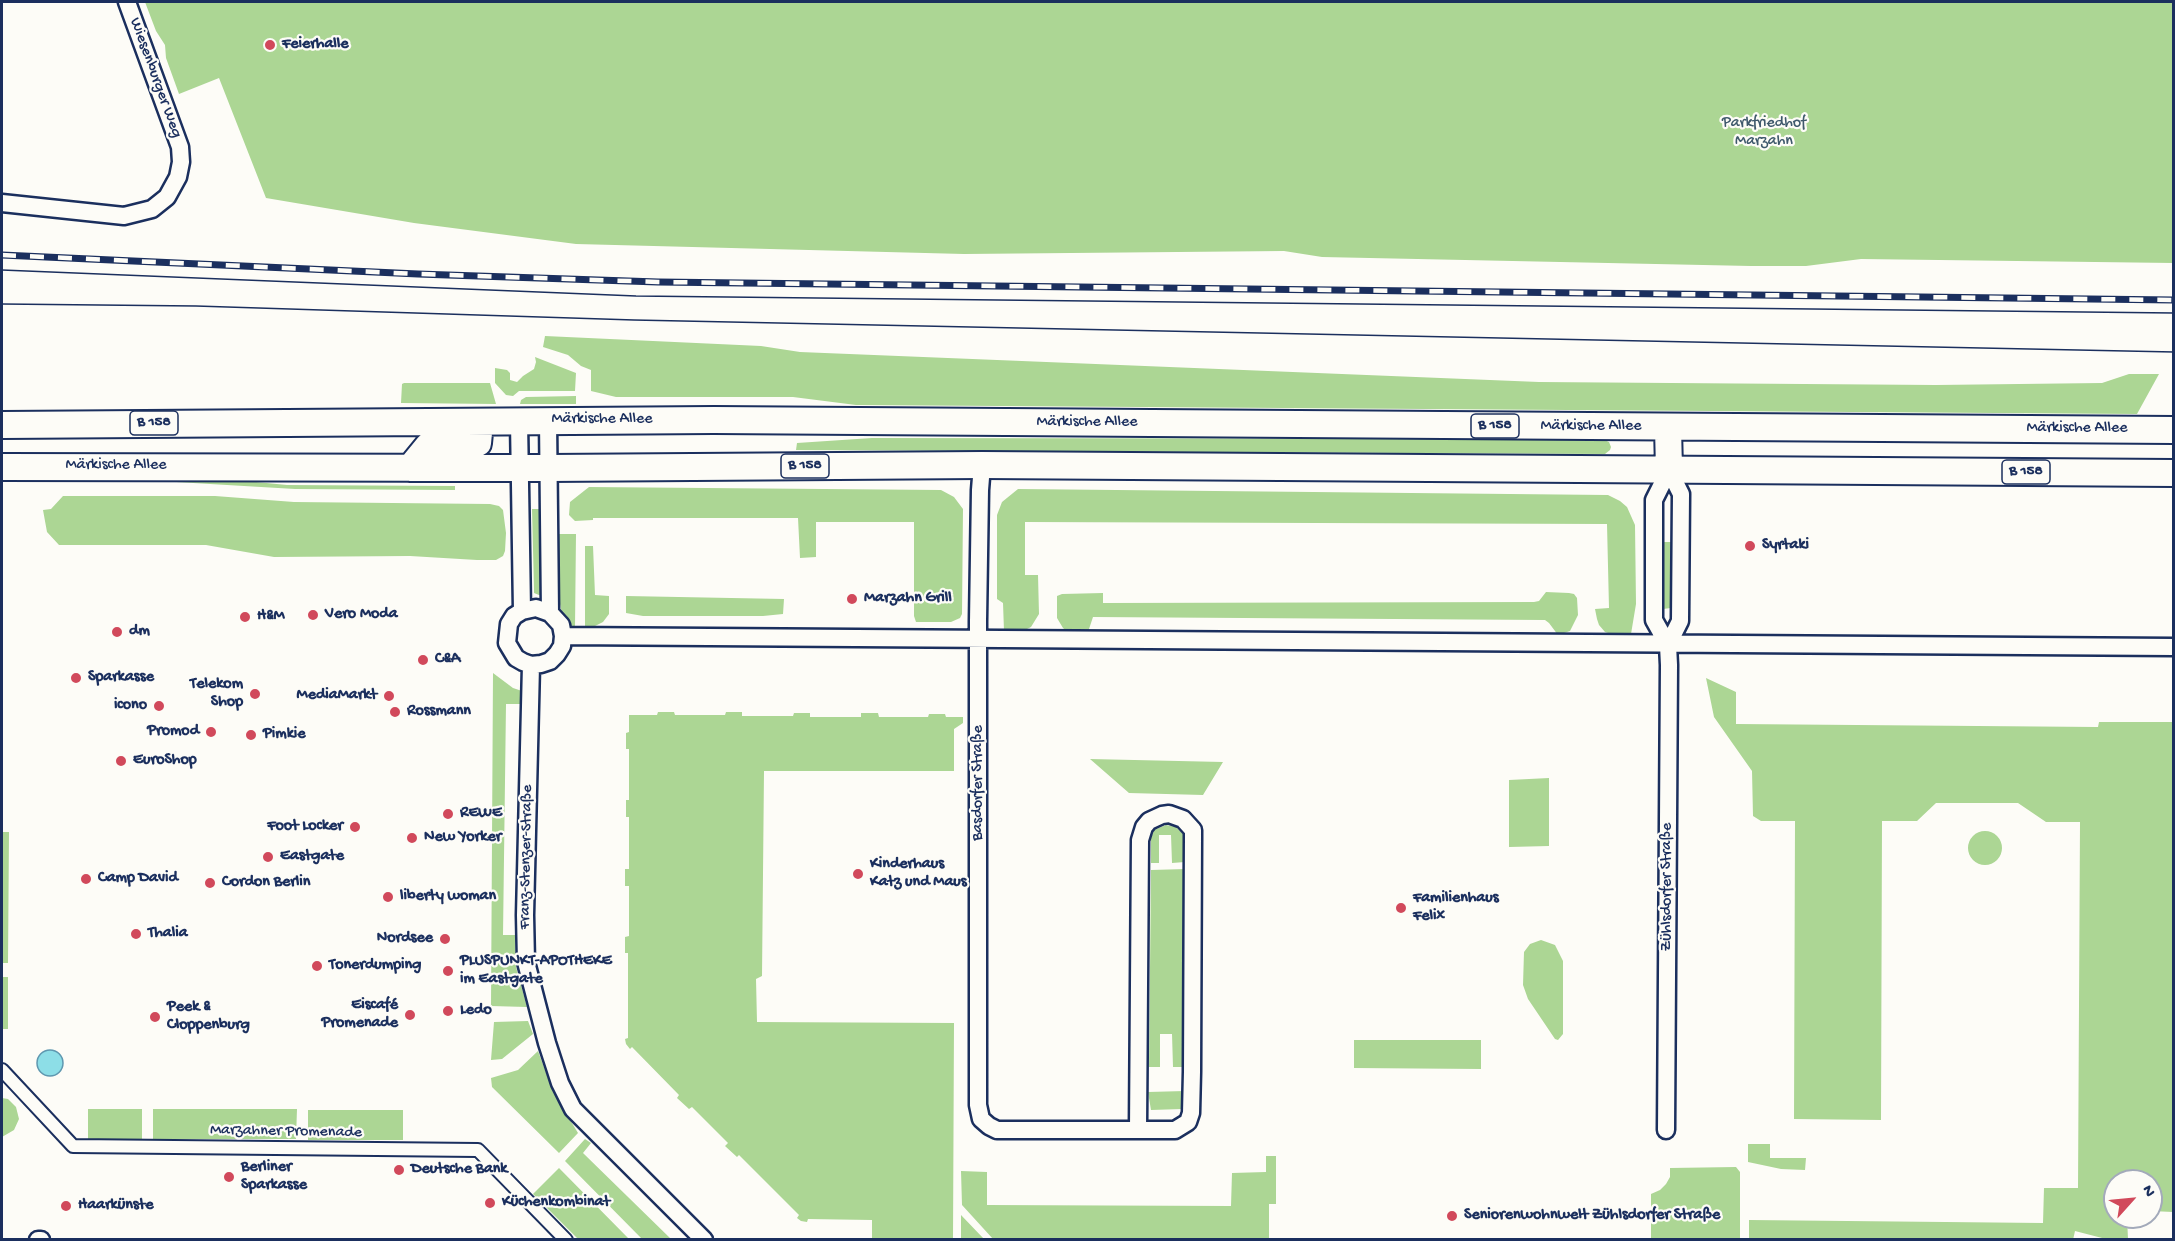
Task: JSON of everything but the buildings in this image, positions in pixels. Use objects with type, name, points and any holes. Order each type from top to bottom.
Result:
[{"type":"main road","name":"Märkische Allee","points":[[2,425],[714,420],[2174,430]]},
{"type":"main road","points":[[410,468],[428,446],[471,446],[478,443],[480,422]]},
{"type":"main road","points":[[1668,427],[1669,470]]},
{"type":"main road","name":"Märkische Allee","points":[[2,467],[548,468],[982,465],[2174,473]]},
{"type":"street","name":"Wiesenburger Weg","points":[[2,203],[124,216],[152,209],[167,197],[178,177],[181,162],[180,147],[127,2]]},
{"type":"street","points":[[548,420],[550,613]]},
{"type":"street","points":[[519,421],[522,611]]},
{"type":"street","name":"Basdorfer Straße","points":[[982,465],[979,639],[978,1105],[981,1119],[998,1130],[1175,1130],[1188,1122],[1191,1113],[1193,830],[1183,819],[1169,814],[1149,821],[1144,827],[1140,840],[1138,1129]]},
{"type":"street","name":"Zühlsdorfer Straße","points":[[1668,645],[1654,620],[1653,500],[1669,470]]},
{"type":"street","name":"Zühlsdorfer Straße","points":[[1666,1130],[1668,645],[1680,621],[1681,494],[1669,470]]},
{"type":"street","points":[[536,608],[550,613],[561,625],[563,636],[562,645],[557,654],[550,661],[531,665],[516,658],[507,643],[506,633],[514,616],[522,611],[536,608]]},
{"type":"street","points":[[563,636],[2174,647]]},
{"type":"street","name":"Franz-Stenzer-Straße","points":[[531,665],[525,907],[526,962],[547,1043],[560,1083],[573,1109],[704,1239]]},
{"type":"street","name":"Marzahner Promenade","points":[[2,1070],[73,1146],[478,1150],[566,1239]]},
{"type":"green space","name":"Parkfriedhof Marzahn","points":[[145,2],[2173,2],[2173,263],[1861,259],[1806,266],[1751,266],[1322,257],[1284,251],[964,254],[576,244],[414,223],[266,198],[219,78],[179,94],[166,58],[165,45],[156,31]]},
{"type":"green space","points":[[545,336],[761,346],[800,352],[1539,382],[1936,385],[2102,383],[2129,374],[2159,374],[2137,414],[856,405],[793,397],[616,397],[591,391],[591,370],[581,366],[568,355],[543,347]]},
{"type":"green space","points":[[535,357],[576,373],[575,391],[519,391],[513,396],[506,395],[495,383],[495,368],[507,370],[510,373],[510,380],[517,382],[534,369]]},
{"type":"green space","points":[[490,383],[496,404],[401,403],[402,384]]},
{"type":"green space","points":[[576,396],[576,404],[520,404],[521,400],[526,397]]},
{"type":"green space","points":[[872,438],[1602,439],[1609,442],[1611,447],[1605,454],[796,450],[797,443]]},
{"type":"green space","points":[[58,478],[215,478],[287,485],[455,486],[455,490],[295,489],[176,482],[52,482]]},
{"type":"green space","points":[[589,487],[941,490],[954,497],[963,509],[962,614],[960,618],[951,622],[916,622],[914,616],[914,522],[816,522],[816,557],[800,558],[798,518],[593,518],[593,520],[575,521],[569,515],[570,502]]},
{"type":"green space","points":[[1018,489],[1608,495],[1627,507],[1635,525],[1636,604],[1631,634],[1605,632],[1597,619],[1595,609],[1609,608],[1607,524],[1025,522],[1025,575],[1038,575],[1039,614],[1031,627],[1025,630],[1004,631],[1003,603],[997,599],[997,515],[1002,502]]},
{"type":"green space","points":[[63,496],[215,496],[294,502],[490,504],[499,506],[503,510],[506,533],[505,551],[503,556],[496,560],[477,560],[410,556],[274,557],[206,545],[59,545],[47,532],[43,510],[51,509]]},
{"type":"green space","points":[[532,509],[540,509],[543,594],[539,595],[534,593]]},
{"type":"green space","points":[[558,534],[576,534],[575,627],[568,624],[562,614],[560,604]]},
{"type":"green space","points":[[1664,542],[1672,542],[1671,608],[1663,609]]},
{"type":"green space","points":[[585,546],[593,546],[595,595],[609,596],[609,614],[603,622],[591,628],[585,627]]},
{"type":"green space","points":[[1546,592],[1569,593],[1574,594],[1577,598],[1578,615],[1570,631],[1558,635],[1545,620],[1093,617],[1088,632],[1069,633],[1057,618],[1057,596],[1062,594],[1103,593],[1103,603],[1534,602],[1539,601]]},
{"type":"green space","points":[[626,596],[784,599],[783,614],[643,616],[626,613]]},
{"type":"green space","points":[[493,673],[513,688],[522,691],[521,704],[506,704],[503,935],[515,935],[516,967],[527,1007],[491,1006]]},
{"type":"green space","points":[[1706,678],[1736,692],[1736,724],[2098,727],[2099,722],[2173,722],[2173,1212],[2163,1212],[2163,1169],[2103,1169],[2103,1229],[2128,1229],[2128,1239],[2106,1239],[2075,1231],[2073,1240],[1749,1239],[1749,1220],[2043,1223],[2044,1188],[2078,1188],[2080,822],[2046,822],[2018,803],[1936,803],[1917,821],[1882,821],[1881,1120],[1794,1119],[1795,821],[1761,821],[1753,816],[1752,771],[1714,717]]},
{"type":"green space","points":[[658,712],[674,712],[675,715],[725,715],[726,712],[742,712],[742,716],[793,716],[794,713],[810,713],[810,717],[861,717],[861,713],[878,713],[879,717],[928,717],[929,714],[945,714],[946,717],[963,717],[963,723],[954,729],[954,771],[764,771],[762,976],[756,979],[757,1022],[954,1023],[953,1239],[872,1239],[872,1220],[808,1219],[807,1222],[801,1221],[797,1218],[799,1215],[739,1155],[737,1157],[725,1146],[728,1143],[692,1107],[689,1109],[677,1098],[679,1095],[632,1047],[630,1049],[626,1044],[625,1039],[628,1038],[628,953],[625,953],[625,937],[629,936],[629,886],[625,886],[625,869],[629,869],[629,817],[626,817],[626,800],[629,800],[629,749],[626,749],[626,733],[629,732],[629,715],[657,715]]},
{"type":"green space","points":[[1090,759],[1223,762],[1203,795],[1129,793]]},
{"type":"green space","points":[[1549,778],[1549,846],[1509,847],[1509,780]]},
{"type":"green space","points":[[1166,825],[1176,827],[1184,835],[1185,862],[1172,863],[1171,835],[1159,835],[1159,863],[1151,863],[1151,838],[1154,830]]},
{"type":"green space","points":[[1985,831],[1997,836],[2002,848],[1997,860],[1985,865],[1973,860],[1968,848],[1973,836]]},
{"type":"green space","points":[[2,832],[9,832],[8,963],[2,963]]},
{"type":"green space","points":[[1186,869],[1185,1067],[1173,1067],[1172,1034],[1160,1034],[1160,1067],[1149,1067],[1151,870]]},
{"type":"green space","points":[[1541,940],[1555,945],[1563,961],[1563,1034],[1558,1040],[1555,1039],[1528,999],[1523,985],[1524,952],[1530,944]]},
{"type":"green space","points":[[2,977],[8,977],[8,1029],[2,1029]]},
{"type":"green space","points":[[528,1021],[533,1034],[502,1059],[491,1060],[494,1022]]},
{"type":"green space","points":[[1354,1040],[1481,1040],[1481,1069],[1354,1068]]},
{"type":"green space","points":[[538,1051],[553,1092],[578,1133],[559,1153],[492,1087],[491,1078],[518,1070]]},
{"type":"green space","points":[[1185,1091],[1182,1109],[1151,1110],[1148,1092]]},
{"type":"green space","points":[[2,1098],[8,1099],[16,1107],[19,1119],[14,1130],[2,1137]]},
{"type":"green space","points":[[88,1109],[142,1109],[142,1139],[88,1139]]},
{"type":"green space","points":[[153,1109],[297,1109],[296,1139],[153,1139]]},
{"type":"green space","points":[[308,1110],[403,1110],[403,1140],[308,1140]]},
{"type":"green space","points":[[585,1139],[591,1143],[583,1153],[671,1239],[642,1239],[565,1161]]},
{"type":"green space","points":[[1748,1144],[1770,1144],[1770,1158],[1806,1158],[1805,1170],[1781,1169],[1748,1162]]},
{"type":"green space","points":[[1266,1156],[1276,1156],[1276,1204],[1269,1204],[1269,1239],[993,1239],[962,1205],[961,1171],[987,1172],[987,1205],[1231,1206],[1232,1173],[1266,1172]]},
{"type":"green space","points":[[1736,1167],[1740,1172],[1740,1239],[1651,1239],[1651,1194],[1666,1184],[1670,1177],[1670,1168]]},
{"type":"green space","points":[[559,1168],[629,1239],[578,1239],[533,1194]]},
{"type":"green space","points":[[961,1215],[984,1239],[961,1239]]},
{"type":"water","points":[[50,1050],[59,1054],[63,1063],[59,1072],[50,1076],[41,1072],[37,1063],[41,1054]]},
{"type":"tram line","points":[[2,270],[636,296],[2174,313]]},
{"type":"tram line","points":[[2,304],[196,306],[634,320],[2174,352]]},
{"type":"railway","points":[[2,255],[418,274],[658,282],[2174,300]]},
{"type":"place","name":"Feierhalle","points":[[270,45]]},
{"type":"place","name":"Syrtaki","points":[[1750,546]]},
{"type":"place","name":"Marzahn Grill","points":[[852,599]]},
{"type":"place","name":"Vero Moda","points":[[313,615]]},
{"type":"place","name":"H&M","points":[[245,617]]},
{"type":"place","name":"dm","points":[[117,632]]},
{"type":"place","name":"C&A","points":[[423,660]]},
{"type":"place","name":"Sparkasse","points":[[76,678]]},
{"type":"place","name":"Telekom Shop","points":[[255,694]]},
{"type":"place","name":"MediaMarkt","points":[[389,696]]},
{"type":"place","name":"icono","points":[[159,706]]},
{"type":"place","name":"Rossmann","points":[[395,712]]},
{"type":"place","name":"Promod","points":[[211,732]]},
{"type":"place","name":"Pimkie","points":[[251,735]]},
{"type":"place","name":"EuroShop","points":[[121,761]]},
{"type":"place","name":"REWE","points":[[448,814]]},
{"type":"place","name":"Foot Locker","points":[[355,827]]},
{"type":"place","name":"New Yorker","points":[[412,838]]},
{"type":"place","name":"Eastgate","points":[[268,857]]},
{"type":"place","name":"Kinderhaus Katz und Maus","points":[[858,874]]},
{"type":"place","name":"Camp David","points":[[86,879]]},
{"type":"place","name":"Cordon Berlin","points":[[210,883]]},
{"type":"place","name":"liberty woman","points":[[388,897]]},
{"type":"place","name":"Familienhaus Felix","points":[[1401,908]]},
{"type":"place","name":"Thalia","points":[[136,934]]},
{"type":"place","name":"Nordsee","points":[[445,939]]},
{"type":"place","name":"Tonerdumping","points":[[317,966]]},
{"type":"place","name":"PLUSPUNKT-APOTHEKE im Eastgate","points":[[448,971]]},
{"type":"place","name":"Ledo","points":[[448,1011]]},
{"type":"place","name":"Eiscafé Promenade","points":[[410,1015]]},
{"type":"place","name":"Peek & Cloppenburg","points":[[155,1017]]},
{"type":"place","name":"Deutsche Bank","points":[[399,1170]]},
{"type":"place","name":"Berliner Sparkasse","points":[[229,1177]]},
{"type":"place","name":"Küchenkombinat","points":[[490,1203]]},
{"type":"place","name":"Haarkünste","points":[[66,1206]]},
{"type":"place","name":"Seniorenwohnwelt Zühlsdorfer Straße","points":[[1452,1216]]}]
